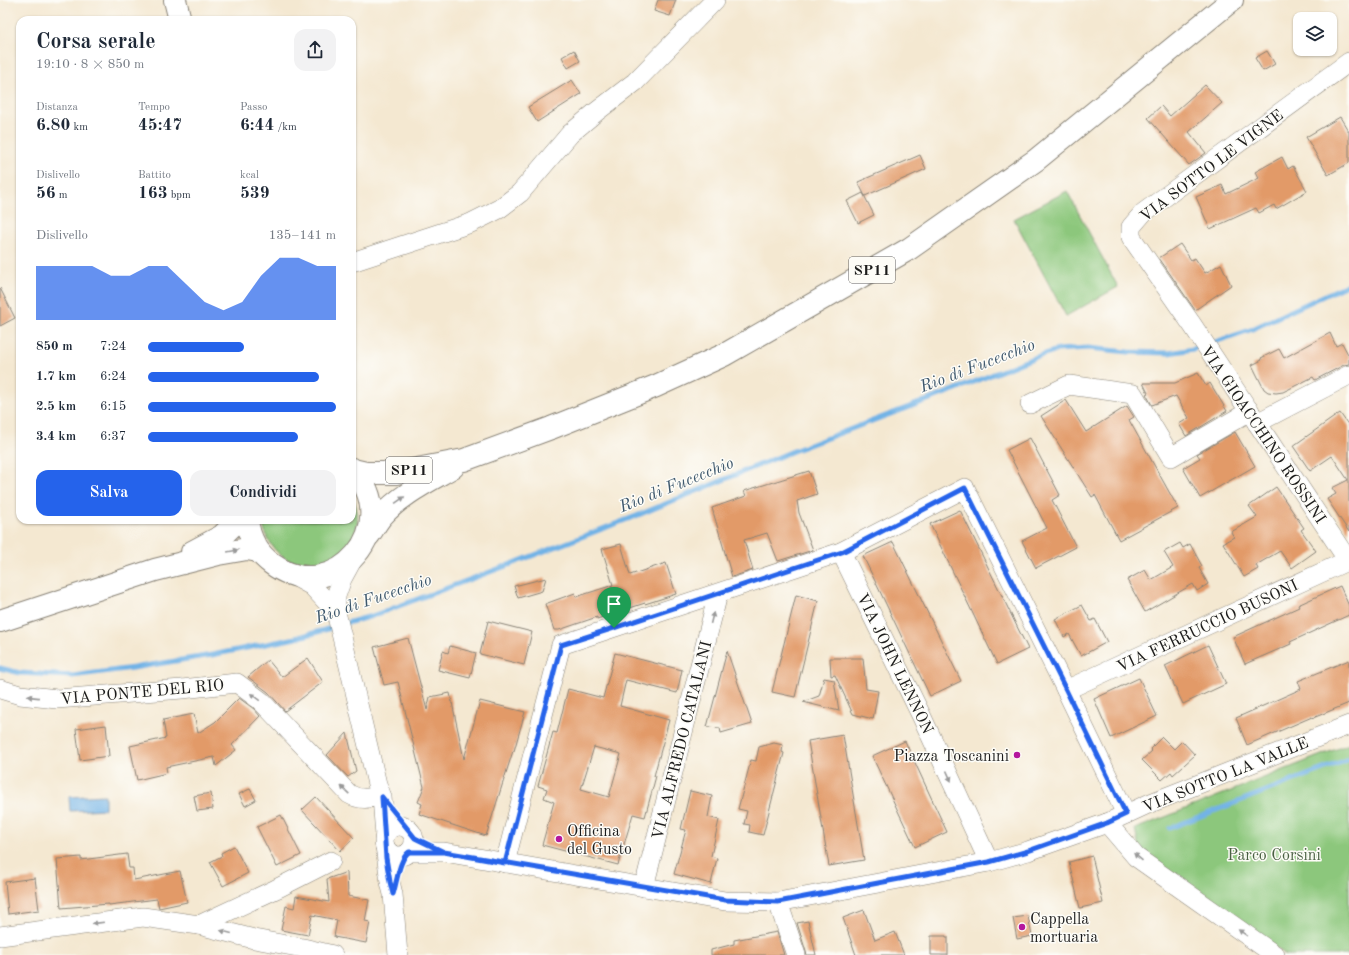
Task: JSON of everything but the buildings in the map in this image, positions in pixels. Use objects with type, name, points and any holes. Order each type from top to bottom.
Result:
[{"type":"main road","points":[[175,0],[179,16]]},
{"type":"main road","name":"SP11","points":[[356,471],[366,473],[396,472],[464,460],[656,386],[724,355],[909,249],[1036,160],[1232,0]]},
{"type":"main road","points":[[248,524],[258,551],[277,568],[289,573],[306,576],[324,575],[341,568],[360,548],[381,517],[394,504],[414,490],[464,460]]},
{"type":"main road","points":[[356,474],[364,485],[370,503],[371,522],[360,548]]},
{"type":"main road","points":[[154,570],[205,546],[222,536],[234,524]]},
{"type":"main road","points":[[0,621],[154,570],[218,554],[247,549],[258,551]]},
{"type":"street","points":[[356,261],[470,223],[499,210],[520,193],[570,134],[635,82],[715,0]]},
{"type":"street","name":"VIA SOTTO LE VIGNE","points":[[1201,339],[1131,237],[1131,228],[1143,213],[1349,62]]},
{"type":"street","name":"VIA GIOACCHINO ROSSINI","points":[[1201,339],[1349,561]]},
{"type":"street","points":[[1030,404],[1069,385],[1133,394],[1171,457],[1254,417],[1349,375]]},
{"type":"street","points":[[505,863],[561,645],[842,552],[965,488],[1126,814]]},
{"type":"street","points":[[360,548],[342,579],[336,596],[336,612],[377,784],[382,796],[385,841],[393,894],[398,955]]},
{"type":"street","name":"VIA JOHN LENNON","points":[[842,552],[921,715],[989,862]]},
{"type":"street","name":"VIA FERRUCCIO BUSONI","points":[[1066,690],[1349,561]]},
{"type":"street","points":[[289,573],[312,586],[336,612]]},
{"type":"street","name":"VIA ALFREDO CATALANI","points":[[644,887],[718,594]]},
{"type":"street","name":"VIA PONTE DEL RIO","points":[[0,689],[20,695],[57,699],[236,683],[261,701],[349,794],[357,798],[373,798],[382,796]]},
{"type":"street","name":"VIA SOTTO LA VALLE","points":[[408,853],[444,852],[725,900],[778,902],[989,862],[1028,851],[1107,823],[1148,804],[1349,725]]},
{"type":"street","name":"VIA SOTTO LA VALLE","points":[[382,796],[410,832],[419,840],[444,852]]},
{"type":"street","points":[[1107,823],[1136,857],[1275,955]]},
{"type":"street","points":[[393,894],[401,866],[414,844],[410,832],[404,827],[395,826],[387,832],[385,841],[390,853],[398,856],[408,853]]},
{"type":"street","points":[[199,925],[331,861]]},
{"type":"street","points":[[778,902],[796,955]]},
{"type":"street","points":[[0,936],[143,917],[199,925],[251,947],[303,948],[333,955]]},
{"type":"green space","points":[[1067,191],[1118,287],[1066,316],[1014,219]]},
{"type":"green space","points":[[356,511],[358,519],[353,538],[341,553],[324,562],[304,564],[286,559],[271,544],[264,524],[356,524]]},
{"type":"green space","name":"Parco Corsini","points":[[1349,744],[1349,955],[1286,955],[1140,852],[1135,829]]},
{"type":"water","points":[[105,795],[105,809],[70,811],[69,797]]},
{"type":"waterway","name":"Rio di Fucecchio","points":[[1209,344],[1250,330],[1349,284]]},
{"type":"waterway","name":"Rio di Fucecchio","points":[[343,624],[372,616],[506,566],[636,516],[793,451],[1057,350],[1088,348],[1129,352],[1169,353],[1193,349],[1201,346]]},
{"type":"waterway","name":"Rio di Fucecchio","points":[[0,668],[20,673],[72,676],[212,655],[296,638],[335,627]]},
{"type":"waterway","points":[[1170,828],[1349,759]]},
{"type":"place","name":"Piazza Toscanini","points":[[1017,755]]},
{"type":"place","name":"Officina del Gusto","points":[[559,839]]},
{"type":"place","name":"Cappella mortuaria","points":[[1022,927]]},
{"type":"route","points":[[614,628],[561,645],[505,863],[444,852],[415,838],[382,797],[385,828],[384,841],[393,894],[406,854],[409,852],[444,852],[466,856],[505,863],[644,887],[725,900],[778,902],[989,862],[1028,851],[1107,823],[1126,814],[965,488],[842,552],[614,628]]}]
